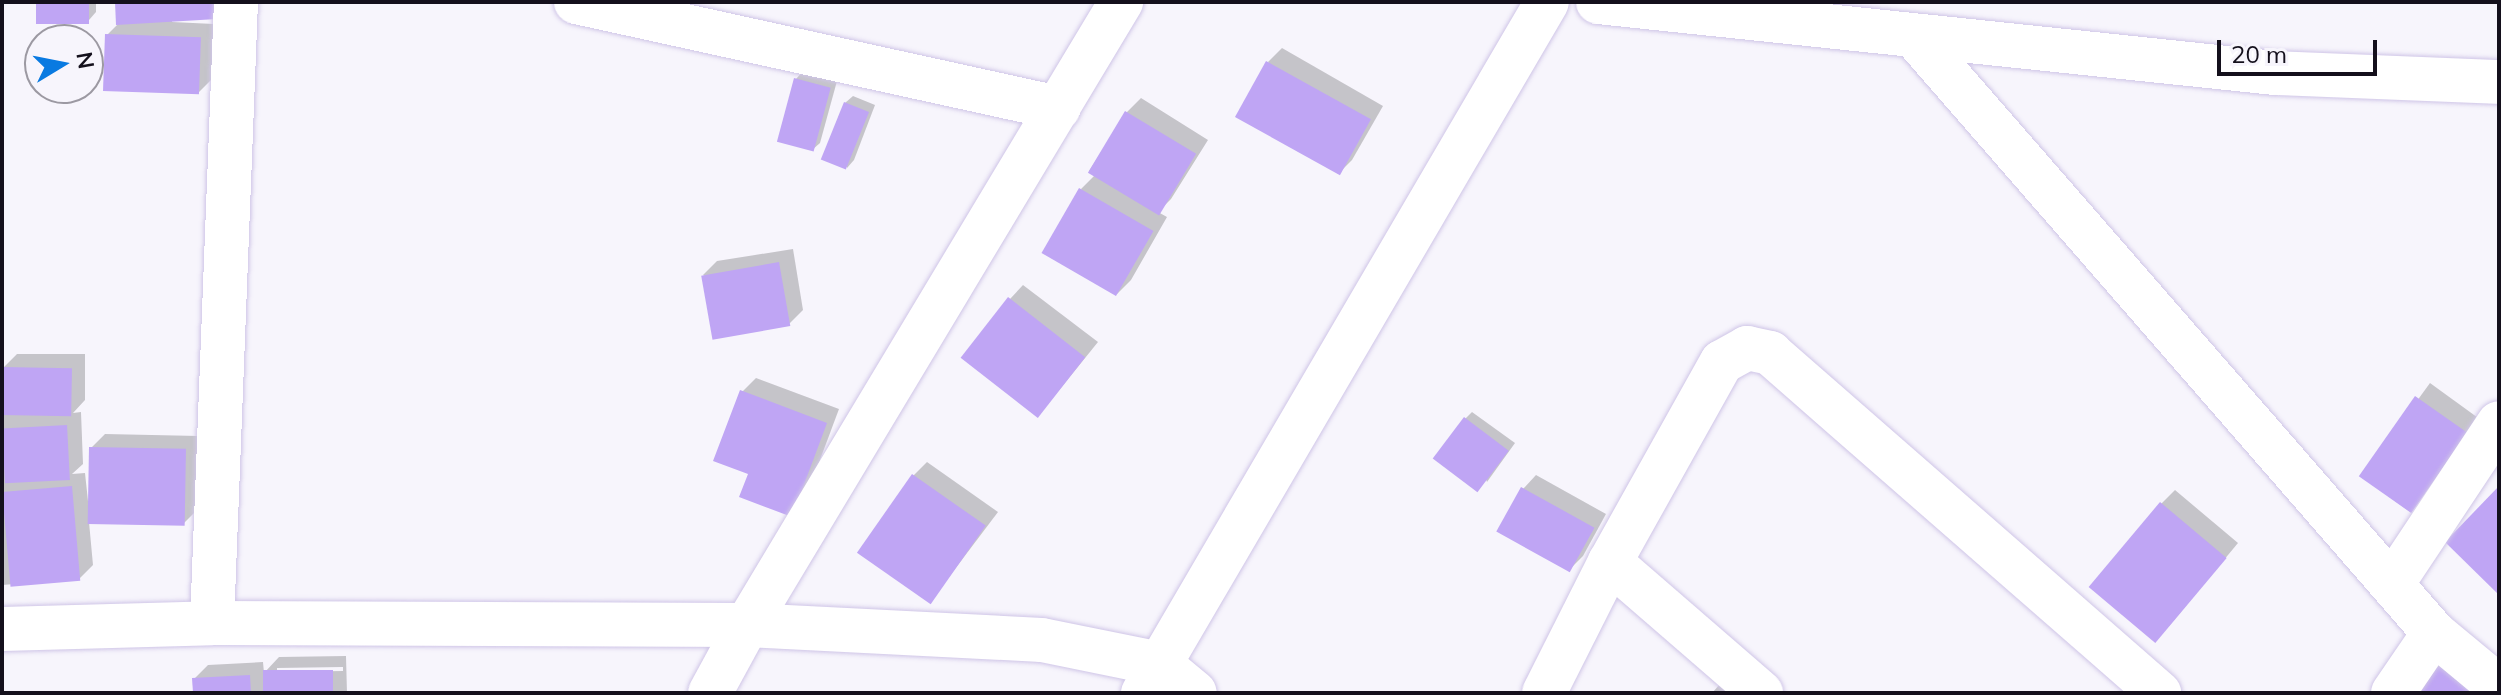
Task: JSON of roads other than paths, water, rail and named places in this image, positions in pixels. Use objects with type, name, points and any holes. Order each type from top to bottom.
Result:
[{"type":"street","points":[[212,623],[236,2]]},
{"type":"street","points":[[576,2],[1059,108]]},
{"type":"street","points":[[710,693],[747,625],[1121,2]]},
{"type":"street","points":[[1152,678],[1547,2]]},
{"type":"street","points":[[1598,2],[2275,73],[2499,82]]},
{"type":"street","points":[[1914,36],[2434,633],[2499,687]]},
{"type":"street","points":[[1544,693],[1610,562],[1722,362],[1747,348],[1770,353],[2159,693]]},
{"type":"street","points":[[2392,584],[2499,423]]},
{"type":"street","points":[[1610,562],[1761,693]]},
{"type":"street","points":[[2,629],[212,623],[747,625],[1042,640],[1195,693]]},
{"type":"street","points":[[2393,693],[2434,633]]}]
